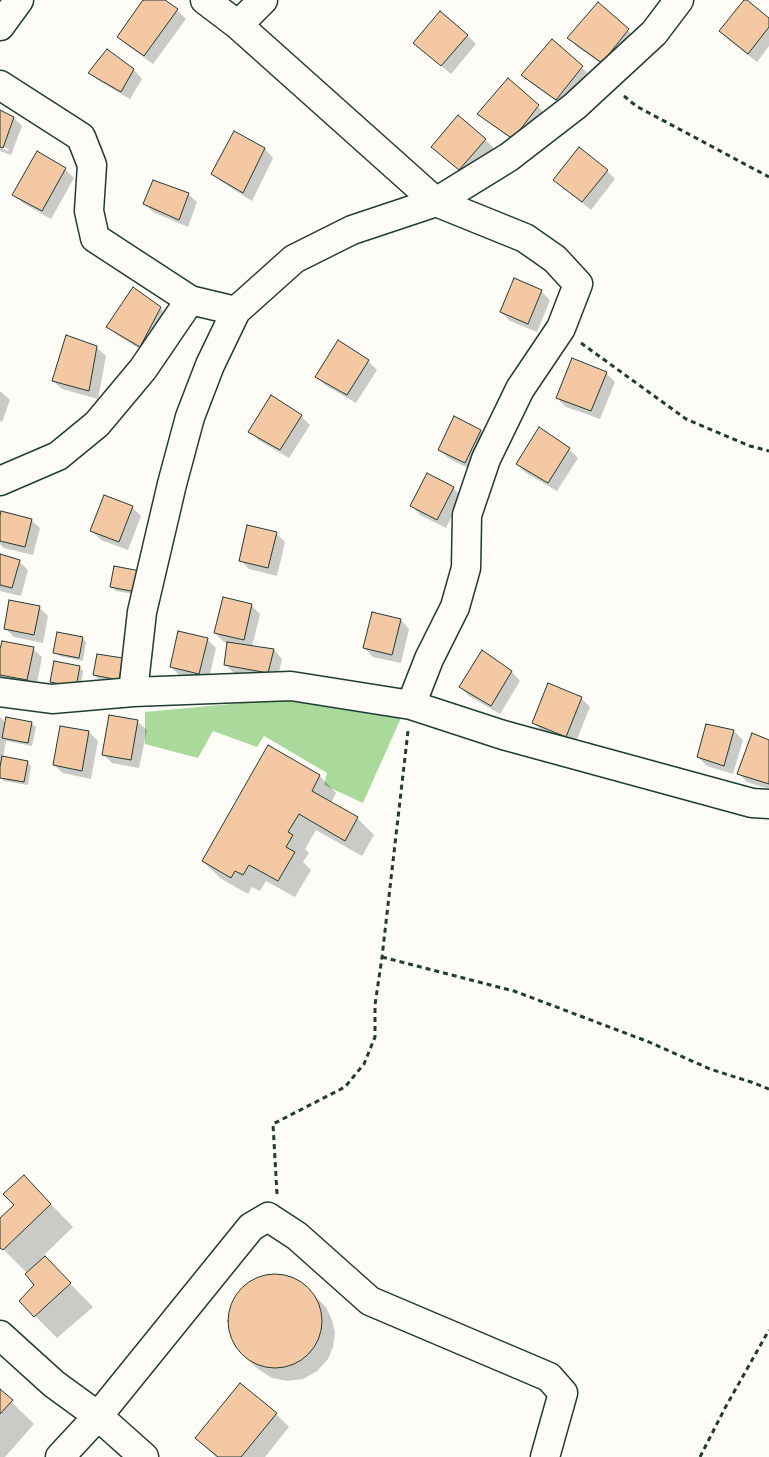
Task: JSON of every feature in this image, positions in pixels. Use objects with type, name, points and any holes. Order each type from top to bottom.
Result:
[{"type":"street","points":[[0,26],[19,0]]},
{"type":"street","points":[[205,0],[238,25],[436,202],[525,238],[555,259],[578,284],[561,328],[520,389],[486,459],[468,515],[466,568],[455,607],[428,659],[411,706]]},
{"type":"street","points":[[238,25],[263,0]]},
{"type":"street","points":[[133,692],[142,612],[190,416],[210,365],[236,312],[294,259],[352,230],[436,202],[508,158],[575,106],[605,79],[654,33],[679,0]]},
{"type":"street","points":[[0,85],[81,137],[92,165],[89,211],[95,238],[190,300],[236,312]]},
{"type":"street","points":[[0,481],[58,456],[97,424],[143,369],[190,300]]},
{"type":"street","points":[[0,692],[52,699],[133,692],[291,686],[411,706],[513,738],[752,803],[769,804]]},
{"type":"street","points":[[60,1457],[98,1416],[251,1227],[268,1217],[297,1236],[370,1301],[549,1377],[563,1392],[545,1457]]},
{"type":"street","points":[[0,1335],[54,1384],[98,1416],[144,1457]]},
{"type":"path","points":[[605,79],[636,106],[769,177]]},
{"type":"path","points":[[561,328],[686,419],[750,446],[769,451]]},
{"type":"path","points":[[278,1224],[273,1124],[345,1087],[364,1064],[375,1037],[375,1005],[411,706]]},
{"type":"path","points":[[382,957],[514,991],[649,1042],[710,1069],[769,1089]]},
{"type":"path","points":[[700,1457],[769,1330]]},
{"type":"green space","points":[[294,698],[401,718],[363,803],[324,785],[327,773],[264,736],[257,747],[213,731],[198,758],[145,744],[145,712]]},
{"type":"building","points":[[143,0],[165,0],[178,9],[144,56],[117,37]]},
{"type":"building","points":[[744,0],[747,0],[769,18],[769,27],[748,54],[719,31]]},
{"type":"building","points":[[598,2],[629,29],[602,63],[567,38]]},
{"type":"building","points":[[440,11],[468,35],[441,66],[413,43]]},
{"type":"building","points":[[552,39],[583,66],[556,100],[521,75]]},
{"type":"building","points":[[107,49],[134,69],[121,92],[88,73]]},
{"type":"building","points":[[508,78],[539,105],[513,139],[477,114]]},
{"type":"building","points":[[0,110],[14,117],[3,148],[0,147]]},
{"type":"building","points":[[458,115],[486,139],[459,170],[431,147]]},
{"type":"building","points":[[234,131],[265,148],[243,193],[211,174]]},
{"type":"building","points":[[579,147],[608,170],[582,202],[553,180]]},
{"type":"building","points":[[37,151],[66,168],[42,211],[12,195]]},
{"type":"building","points":[[153,180],[189,193],[179,220],[143,204]]},
{"type":"building","points":[[514,278],[542,290],[528,324],[500,312]]},
{"type":"building","points":[[133,287],[161,307],[140,347],[106,327]]},
{"type":"building","points":[[66,335],[97,346],[89,391],[52,381]]},
{"type":"building","points":[[338,340],[369,360],[347,395],[315,377]]},
{"type":"building","points":[[572,358],[607,372],[591,411],[556,398]]},
{"type":"building","points":[[271,395],[302,415],[280,450],[248,432]]},
{"type":"building","points":[[454,416],[481,430],[465,463],[438,450]]},
{"type":"building","points":[[539,427],[570,448],[548,483],[516,464]]},
{"type":"building","points":[[427,473],[454,487],[437,520],[410,506]]},
{"type":"building","points":[[104,495],[133,506],[119,542],[90,531]]},
{"type":"building","points":[[1,511],[32,519],[25,547],[0,541]]},
{"type":"building","points":[[247,525],[277,532],[268,568],[239,561]]},
{"type":"building","points":[[0,554],[20,560],[12,588],[0,585]]},
{"type":"building","points":[[114,566],[140,571],[136,592],[110,587]]},
{"type":"building","points":[[223,597],[252,604],[244,640],[214,633]]},
{"type":"building","points":[[9,600],[40,606],[34,635],[4,629]]},
{"type":"building","points":[[372,612],[401,619],[392,655],[363,648]]},
{"type":"building","points":[[178,631],[208,638],[199,674],[170,667]]},
{"type":"building","points":[[57,632],[83,637],[79,658],[53,653]]},
{"type":"building","points":[[2,641],[34,647],[27,680],[0,675],[0,649]]},
{"type":"building","points":[[227,642],[274,649],[268,673],[224,665]]},
{"type":"building","points":[[482,650],[512,671],[491,706],[459,687]]},
{"type":"building","points":[[97,654],[123,658],[119,680],[93,675]]},
{"type":"building","points":[[54,661],[80,666],[76,687],[50,682]]},
{"type":"building","points":[[548,683],[582,697],[566,737],[532,723]]},
{"type":"building","points":[[109,715],[138,720],[131,760],[102,755]]},
{"type":"building","points":[[6,717],[32,722],[28,743],[2,738]]},
{"type":"building","points":[[706,724],[734,730],[724,766],[697,757]]},
{"type":"building","points":[[60,726],[89,731],[82,771],[53,765]]},
{"type":"building","points":[[752,733],[769,740],[769,784],[737,774]]},
{"type":"building","points":[[268,745],[320,775],[312,791],[358,817],[345,841],[299,814],[288,832],[293,835],[286,847],[295,852],[278,881],[249,865],[243,875],[235,871],[231,878],[202,861]]},
{"type":"building","points":[[2,756],[28,761],[24,782],[0,778]]},
{"type":"building","points":[[24,1175],[51,1204],[3,1250],[0,1248],[0,1218],[14,1205],[3,1194]]},
{"type":"building","points":[[45,1256],[71,1283],[34,1317],[19,1301],[34,1285],[25,1274]]},
{"type":"building","points":[[275,1274],[293,1278],[308,1288],[318,1303],[322,1321],[318,1339],[308,1354],[293,1364],[275,1368],[257,1364],[242,1354],[232,1339],[228,1321],[232,1303],[242,1288],[257,1278]]},
{"type":"building","points":[[240,1383],[277,1413],[241,1457],[218,1457],[195,1438]]},
{"type":"building","points":[[0,1389],[13,1400],[0,1414]]}]
